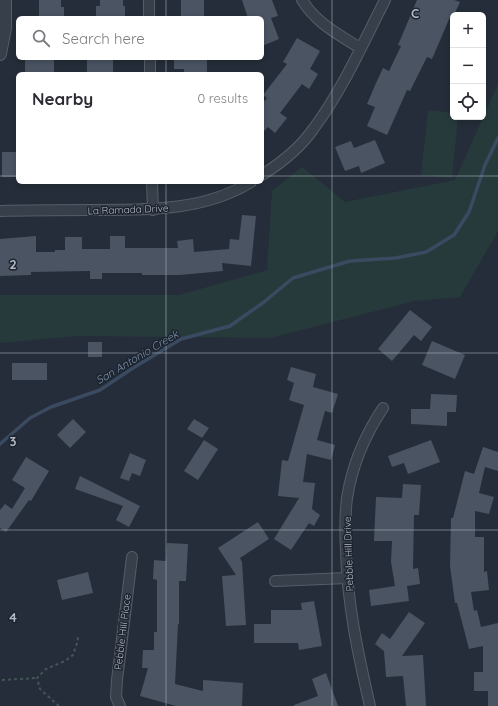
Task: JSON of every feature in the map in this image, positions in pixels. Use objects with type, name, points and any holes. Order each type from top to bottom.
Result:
[{"type":"street","points":[[0,54],[5,28],[5,0]]},
{"type":"street","points":[[149,0],[149,16]]},
{"type":"street","points":[[302,0],[307,9],[321,23],[360,48]]},
{"type":"street","points":[[264,174],[286,157],[313,129],[336,94],[385,0]]},
{"type":"street","points":[[150,60],[150,72]]},
{"type":"street","points":[[152,184],[153,210]]},
{"type":"street","name":"La Ramada Drive","points":[[0,211],[153,210],[192,204],[220,197],[247,184]]},
{"type":"street","name":"Pebble Hill Drive","points":[[370,706],[355,640],[347,578],[345,533],[347,498],[354,466],[370,429],[383,408]]},
{"type":"street","name":"Pebble Hill Place","points":[[120,706],[116,697],[117,680],[132,557]]},
{"type":"street","points":[[275,581],[347,578]]},
{"type":"path","points":[[2,680],[37,678],[46,669],[65,661],[73,655],[78,640],[77,635]]},
{"type":"path","points":[[37,678],[40,689],[59,706]]},
{"type":"shaded area","points":[[498,84],[498,231],[460,297],[415,301],[270,338],[77,336],[0,343],[0,295],[179,295],[267,270],[272,191],[302,167],[345,202],[455,180],[482,120],[486,120],[486,111]]},
{"type":"shaded area","points":[[428,110],[450,113],[450,120],[458,120],[452,178],[421,175]]},
{"type":"building","points":[[39,0],[61,0],[61,7],[64,7],[64,16],[39,16]]},
{"type":"building","points":[[100,0],[123,0],[123,6],[125,6],[125,16],[96,16],[96,6],[100,6]]},
{"type":"building","points":[[181,0],[204,0],[204,16],[181,16]]},
{"type":"building","points":[[242,0],[272,0],[278,16],[271,18],[279,39],[264,45],[264,16],[247,16]]},
{"type":"building","points":[[417,0],[454,0],[460,2],[455,12],[450,12],[450,17],[432,59],[427,57],[410,91],[407,90],[387,135],[367,126],[375,107],[367,104],[383,68],[389,71],[401,46],[398,45]]},
{"type":"building","points":[[297,38],[320,51],[310,69],[318,74],[309,89],[302,84],[280,113],[287,118],[275,133],[268,127],[264,131],[264,102],[267,98],[264,94],[287,64],[283,62]]},
{"type":"building","points":[[25,60],[54,60],[54,72],[25,72]]},
{"type":"building","points":[[87,60],[113,60],[113,72],[87,72]]},
{"type":"building","points":[[174,60],[207,60],[207,72],[184,72],[184,69],[174,69]]},
{"type":"building","points":[[375,140],[385,163],[361,173],[359,166],[345,171],[335,147],[351,141],[354,148]]},
{"type":"building","points":[[2,152],[16,152],[16,177],[2,177]]},
{"type":"building","points":[[242,215],[256,216],[251,266],[222,263],[223,271],[180,275],[102,273],[102,279],[90,279],[90,271],[31,272],[31,275],[0,276],[0,239],[36,236],[36,252],[55,252],[55,250],[65,250],[65,237],[82,237],[82,249],[110,249],[110,236],[125,236],[125,248],[178,248],[177,241],[193,239],[194,252],[229,249],[230,239],[239,240]]},
{"type":"building","points":[[410,310],[432,327],[421,341],[414,335],[392,361],[378,349]]},
{"type":"building","points":[[432,341],[465,355],[455,379],[422,365]]},
{"type":"building","points":[[88,342],[102,342],[102,357],[88,357]]},
{"type":"building","points":[[12,363],[47,363],[47,380],[12,380]]},
{"type":"building","points":[[291,367],[316,374],[313,387],[338,394],[332,413],[325,411],[317,440],[335,445],[331,460],[307,454],[303,482],[315,483],[312,509],[320,515],[314,526],[309,523],[291,550],[274,539],[299,498],[278,496],[282,460],[288,461],[304,405],[289,400],[294,383],[287,380]]},
{"type":"building","points":[[431,394],[457,395],[456,412],[447,412],[447,426],[411,424],[411,409],[430,409]]},
{"type":"building","points":[[73,419],[86,432],[70,448],[57,435]]},
{"type":"building","points":[[194,419],[209,428],[202,438],[187,429]]},
{"type":"building","points":[[204,440],[218,449],[198,480],[184,471]]},
{"type":"building","points":[[431,440],[440,462],[408,474],[404,463],[392,467],[388,456]]},
{"type":"building","points":[[483,447],[498,452],[498,471],[485,467],[479,493],[494,497],[489,514],[475,511],[475,537],[484,537],[484,572],[487,571],[489,590],[471,592],[474,611],[477,610],[481,627],[498,623],[498,706],[488,706],[488,691],[474,691],[474,672],[483,672],[483,646],[469,649],[457,603],[455,603],[450,566],[451,518],[453,518],[465,471],[474,474]]},
{"type":"building","points":[[130,453],[146,460],[140,476],[132,473],[129,481],[120,478]]},
{"type":"building","points":[[26,457],[49,471],[31,501],[29,500],[6,532],[0,528],[0,510],[5,504],[12,509],[25,488],[12,480]]},
{"type":"building","points":[[80,476],[140,506],[129,527],[116,520],[123,506],[75,489]]},
{"type":"building","points":[[403,484],[421,485],[419,515],[414,515],[413,569],[418,568],[420,584],[407,586],[409,601],[371,606],[369,590],[395,586],[391,562],[392,541],[374,541],[376,497],[402,498]]},
{"type":"building","points":[[258,522],[269,539],[240,558],[242,562],[246,625],[226,626],[222,576],[236,575],[218,548]]},
{"type":"building","points":[[167,543],[188,544],[186,581],[179,581],[179,624],[175,684],[203,691],[203,680],[243,683],[242,706],[176,706],[140,696],[148,668],[142,668],[143,650],[154,650],[154,632],[157,632],[157,580],[153,579],[154,560],[166,561]]},
{"type":"building","points":[[88,572],[93,593],[62,600],[57,580]]},
{"type":"building","points":[[314,601],[322,646],[299,650],[298,643],[254,643],[254,624],[271,624],[271,610],[302,610],[301,603]]},
{"type":"building","points":[[409,612],[425,623],[402,656],[423,655],[426,706],[406,706],[403,676],[386,677],[384,651],[375,644],[382,633],[390,639]]},
{"type":"building","points":[[326,673],[338,706],[294,706],[318,696],[312,679]]},
{"type":"waterway","name":"San Antonio Creek","points":[[0,444],[30,418],[51,407],[100,390],[181,339],[230,326],[264,302],[293,278],[350,261],[396,258],[426,252],[454,235],[469,212],[485,165],[498,138]]}]
